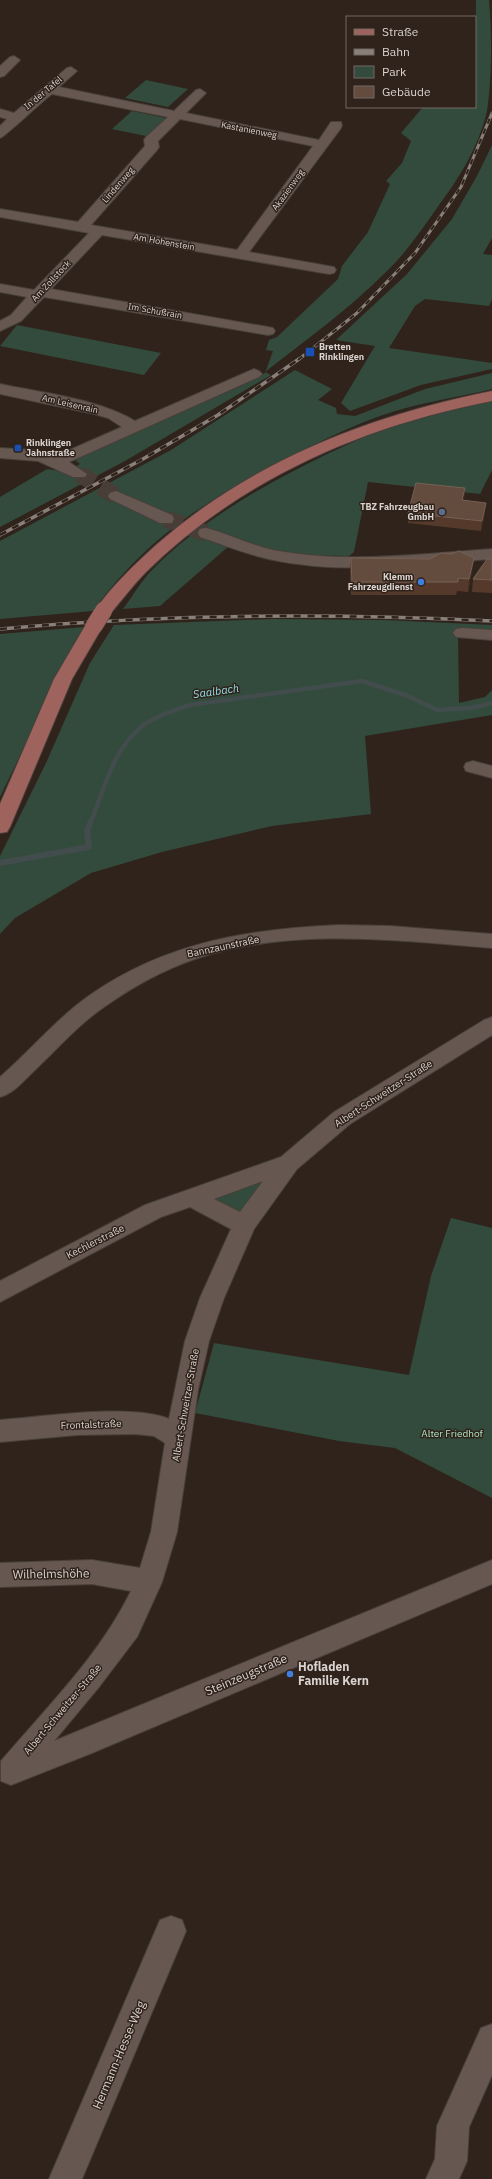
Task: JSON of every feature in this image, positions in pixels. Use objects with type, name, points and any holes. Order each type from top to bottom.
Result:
[{"type":"main road","points":[[0,827],[63,679],[94,626],[104,610],[140,568],[165,546],[201,517],[265,477],[315,451],[396,418],[432,407],[492,396]]},
{"type":"street","points":[[0,73],[14,60]]},
{"type":"street","name":"In der Tafel","points":[[0,134],[16,116],[71,71]]},
{"type":"street","name":"Kastanienweg","points":[[48,89],[321,144]]},
{"type":"street","points":[[177,115],[200,93]]},
{"type":"street","name":"In der Tafel","points":[[0,113],[16,116]]},
{"type":"street","name":"Lindenweg","points":[[81,228],[152,147],[151,140],[177,115]]},
{"type":"street","name":"Akazienweg","points":[[240,255],[321,144],[336,126]]},
{"type":"street","name":"Am Hohenstein","points":[[0,213],[329,270]]},
{"type":"street","name":"Am Zollstock","points":[[0,327],[16,318],[98,231]]},
{"type":"street","name":"Im Schußrain","points":[[0,288],[40,293],[268,331]]},
{"type":"street","points":[[58,461],[136,428],[254,374]]},
{"type":"street","name":"Am Leisenrain","points":[[0,389],[114,415],[136,428]]},
{"type":"street","points":[[0,453],[42,456],[58,461],[79,474]]},
{"type":"street","points":[[116,496],[166,519]]},
{"type":"street","points":[[206,533],[258,552],[319,561],[350,562],[492,554]]},
{"type":"street","points":[[462,633],[492,635]]},
{"type":"street","points":[[473,767],[492,772]]},
{"type":"street","name":"Bannzaunstraße","points":[[0,1089],[98,1000],[147,969],[191,952],[236,941],[307,933],[373,931],[492,941]]},
{"type":"street","name":"Albert-Schweitzer-Straße","points":[[5,1774],[89,1678],[128,1628],[149,1582],[164,1532],[186,1390],[197,1341],[212,1298],[244,1225],[289,1163],[342,1118],[492,1025]]},
{"type":"street","name":"Kechlerstraße","points":[[0,1292],[153,1211],[289,1163]]},
{"type":"street","points":[[193,1198],[244,1225]]},
{"type":"street","name":"Frontalstraße","points":[[0,1431],[77,1424],[135,1423],[159,1426],[179,1438]]},
{"type":"street","name":"Wilhelmshöhe","points":[[0,1575],[92,1572],[149,1582]]},
{"type":"street","name":"Steinzeugstraße","points":[[5,1774],[82,1744],[492,1572]]},
{"type":"street","name":"Hermann-Hesse-Weg","points":[[65,2179],[91,2122],[171,1931]]},
{"type":"street","points":[[442,2179],[451,2161],[453,2126],[492,2039]]},
{"type":"green space","points":[[476,0],[489,0],[491,56],[487,111],[484,124],[468,161],[421,231],[394,264],[372,286],[266,372],[273,351],[266,350],[269,340],[277,337],[338,279],[342,266],[368,232],[390,184],[386,181],[402,163],[411,141],[401,133],[422,108],[476,108]]},
{"type":"green space","points":[[146,80],[188,89],[168,107],[125,98]]},
{"type":"green space","points":[[132,111],[166,118],[146,136],[112,129]]},
{"type":"green space","points":[[492,145],[492,238],[483,254],[492,255],[492,299],[489,306],[425,299],[415,306],[389,348],[492,363],[492,369],[421,385],[350,411],[341,403],[375,346],[336,340],[407,274],[452,219],[477,176]]},
{"type":"green space","points":[[17,325],[161,353],[144,375],[0,346]]},
{"type":"green space","points":[[295,370],[332,389],[318,400],[336,408],[337,414],[355,416],[425,389],[492,373],[492,389],[416,405],[378,417],[324,440],[255,475],[203,507],[156,542],[134,562],[113,585],[93,611],[0,619],[0,541],[171,450]]},
{"type":"green space","points":[[265,372],[271,375],[125,461],[0,527],[0,497],[47,469],[66,472],[80,464],[74,459],[239,387]]},
{"type":"green space","points":[[492,401],[492,470],[480,494],[368,482],[354,552],[349,556],[278,551],[237,539],[160,606],[123,609],[148,574],[171,552],[211,520],[255,492],[323,456],[388,427],[433,414]]},
{"type":"green space","points":[[272,619],[385,620],[492,625],[492,637],[458,635],[459,703],[485,697],[492,690],[492,715],[365,736],[371,814],[272,826],[162,852],[91,873],[15,918],[0,934],[0,856],[46,763],[90,663],[114,625]]},
{"type":"green space","points":[[84,627],[77,638],[0,797],[0,634]]},
{"type":"green space","points":[[256,1183],[263,1183],[243,1214],[216,1200],[217,1197]]},
{"type":"green space","name":"Alter Friedhof","points":[[451,1218],[492,1228],[492,1498],[395,1448],[339,1441],[195,1413],[214,1343],[409,1375],[431,1276]]},
{"type":"building","points":[[416,483],[465,488],[462,500],[486,503],[482,521],[408,513]]},
{"type":"building","points":[[459,551],[474,558],[469,579],[458,578],[458,582],[352,582],[351,558],[430,559],[441,553],[452,554]]},
{"type":"building","points":[[487,559],[492,559],[492,580],[473,579]]},
{"type":"waterway","name":"Saalbach","points":[[91,822],[111,769],[125,744],[134,733],[155,718],[190,705],[362,681],[408,696],[437,710],[471,708],[492,703]]},
{"type":"waterway","name":"Saalbach","points":[[0,863],[89,847],[87,831],[91,821]]},
{"type":"tunnel","points":[[79,474],[116,496]]},
{"type":"tunnel","points":[[166,519],[206,533]]},
{"type":"railway","points":[[298,360],[357,313],[415,253],[461,187],[492,113]]},
{"type":"railway","points":[[0,535],[143,459],[218,415],[299,359]]},
{"type":"railway","points":[[0,629],[123,620],[246,616],[430,618],[492,621]]},
{"type":"place","name":"Bretten Rinklingen","points":[[310,352]]},
{"type":"place","name":"Rinklingen Jahnstraße","points":[[18,448]]},
{"type":"place","name":"TBZ Fahrzeugbau GmbH","points":[[442,512]]},
{"type":"place","name":"Klemm Fahrzeugdienst","points":[[421,582]]},
{"type":"place","name":"Hofladen Familie Kern","points":[[290,1674]]}]
